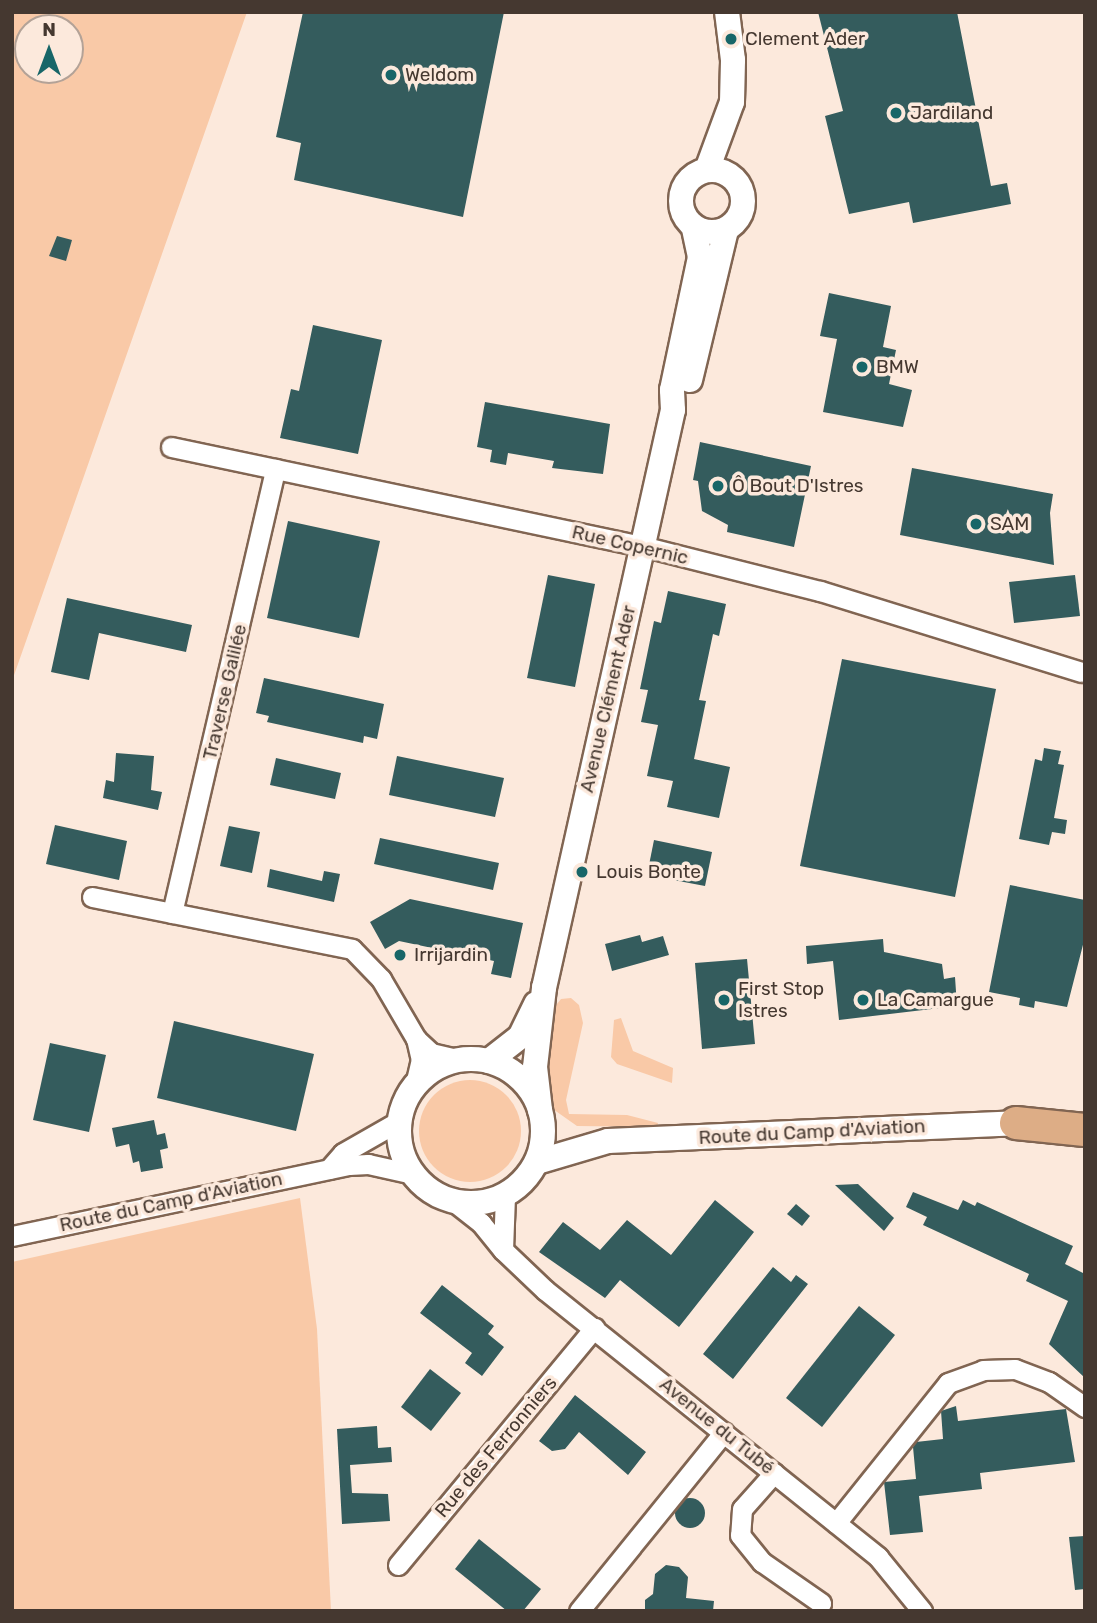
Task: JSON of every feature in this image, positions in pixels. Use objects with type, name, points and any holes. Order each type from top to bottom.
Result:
[{"type":"main road","points":[[1016,1123],[1085,1130]]},
{"type":"street","points":[[707,170],[732,102],[733,60],[727,12]]},
{"type":"street","points":[[725,127],[737,183],[742,210],[726,230],[704,232],[694,228],[684,216],[681,193],[690,178],[707,170],[724,172],[737,183]]},
{"type":"street","name":"Avenue Clément Ader","points":[[542,1118],[535,1067],[544,988],[673,410],[672,390],[700,257],[694,228]]},
{"type":"street","name":"Avenue Clément Ader","points":[[673,410],[688,391],[726,230]]},
{"type":"street","name":"Rue Copernic","points":[[171,447],[642,546],[820,591],[1082,672]]},
{"type":"street","name":"Traverse Galilée","points":[[172,914],[275,469]]},
{"type":"street","points":[[92,897],[352,949],[380,979],[416,1039],[431,1053],[461,1060],[489,1061],[511,1071],[529,1088],[542,1118],[537,1162],[505,1195],[480,1203],[453,1201],[430,1191],[413,1174],[401,1149],[399,1121],[415,1086],[421,1060],[416,1039]]},
{"type":"street","name":"Avenue Clément Ader","points":[[489,1061],[520,1037],[544,988]]},
{"type":"street","points":[[415,1086],[436,1069],[461,1060]]},
{"type":"street","name":"Route du Camp d'Aviation","points":[[542,1118],[573,1137],[608,1142],[1016,1123]]},
{"type":"street","name":"Route du Camp d'Aviation","points":[[329,1169],[343,1153],[399,1121]]},
{"type":"street","name":"Route du Camp d'Aviation","points":[[537,1162],[608,1142]]},
{"type":"street","name":"Route du Camp d'Aviation","points":[[12,1236],[329,1169],[368,1164],[413,1174]]},
{"type":"street","points":[[503,1250],[505,1195]]},
{"type":"street","name":"Avenue du Tubé","points":[[453,1201],[481,1223],[503,1250],[594,1328],[878,1557],[922,1611]]},
{"type":"street","name":"Rue des Ferronniers","points":[[398,1565],[594,1328]]},
{"type":"street","points":[[836,1523],[948,1382],[983,1370],[1015,1369],[1049,1382],[1085,1407]]},
{"type":"street","points":[[579,1611],[724,1432]]},
{"type":"street","points":[[774,1473],[742,1509],[740,1535],[762,1562],[821,1603]]},
{"type":"shaded area","points":[[12,12],[247,12],[12,681]]},
{"type":"shaded area","points":[[571,998],[579,1005],[583,1023],[566,1100],[569,1114],[627,1115],[658,1123],[657,1127],[577,1126],[550,1107],[543,1056],[552,1010],[561,999]]},
{"type":"shaded area","points":[[621,1018],[633,1051],[673,1068],[672,1083],[617,1064],[611,1057],[614,1020]]},
{"type":"shaded area","points":[[470,1080],[490,1084],[506,1095],[517,1111],[521,1131],[517,1151],[506,1167],[490,1178],[470,1182],[450,1178],[434,1167],[423,1151],[419,1131],[423,1111],[434,1095],[450,1084]]},
{"type":"shaded area","points":[[300,1198],[317,1329],[331,1611],[12,1611],[12,1262]]},
{"type":"building","name":"Weldom","points":[[303,12],[504,12],[463,217],[294,180],[301,143],[276,137]]},
{"type":"building","name":"Jardiland","points":[[818,12],[957,12],[991,186],[1007,183],[1011,204],[913,223],[909,202],[849,214],[825,116],[843,111]]},
{"type":"building","points":[[57,236],[72,240],[66,261],[49,256]]},
{"type":"building","name":"BMW","points":[[829,293],[891,306],[883,347],[896,350],[889,384],[912,390],[903,427],[823,412],[837,339],[820,336]]},
{"type":"building","points":[[313,325],[382,340],[358,454],[280,438],[291,389],[299,391]]},
{"type":"building","points":[[485,402],[610,424],[603,474],[552,468],[554,461],[508,453],[506,465],[490,462],[492,450],[477,447]]},
{"type":"building","points":[[700,442],[811,466],[794,547],[727,532],[728,525],[702,511],[698,481],[693,480]]},
{"type":"building","name":"SAM","points":[[912,468],[1053,494],[1050,513],[1054,565],[900,535]]},
{"type":"building","points":[[288,521],[380,541],[359,638],[267,618]]},
{"type":"building","points":[[548,575],[595,584],[575,687],[527,678]]},
{"type":"building","points":[[1075,575],[1080,616],[1014,623],[1009,582]]},
{"type":"building","points":[[668,591],[726,604],[719,636],[713,634],[699,700],[706,701],[694,759],[730,767],[719,818],[667,807],[673,781],[647,776],[658,725],[641,722],[648,690],[640,689],[654,621],[661,623]]},
{"type":"building","points":[[67,598],[192,625],[186,652],[99,633],[89,680],[51,672]]},
{"type":"building","points":[[842,659],[996,689],[955,897],[800,866]]},
{"type":"building","points":[[264,678],[384,704],[377,739],[364,736],[363,743],[267,722],[269,716],[256,713]]},
{"type":"building","points":[[1044,748],[1061,751],[1058,764],[1064,765],[1054,818],[1067,820],[1065,834],[1052,832],[1049,845],[1019,839],[1035,759],[1042,761]]},
{"type":"building","points":[[116,753],[154,756],[151,790],[162,792],[158,810],[103,798],[106,780],[114,782]]},
{"type":"building","points":[[397,756],[504,778],[495,817],[389,795]]},
{"type":"building","points":[[276,758],[341,773],[335,799],[270,785]]},
{"type":"building","points":[[55,825],[127,841],[119,880],[46,864]]},
{"type":"building","points":[[229,826],[260,832],[252,873],[220,866]]},
{"type":"building","points":[[380,838],[499,863],[493,890],[374,864]]},
{"type":"building","points":[[654,840],[712,852],[705,886],[647,875]]},
{"type":"building","points":[[270,869],[322,881],[324,871],[340,874],[334,902],[267,887]]},
{"type":"building","points":[[1010,885],[1085,900],[1085,937],[1067,1007],[1035,1001],[1034,1008],[1019,1005],[1020,998],[989,992]]},
{"type":"building","points":[[410,899],[523,923],[511,978],[491,974],[494,961],[399,941],[385,949],[370,922]]},
{"type":"building","points":[[640,935],[642,942],[663,936],[669,955],[612,971],[605,944]]},
{"type":"building","points":[[883,939],[884,952],[942,964],[944,979],[955,977],[957,1006],[839,1020],[833,961],[807,964],[806,946]]},
{"type":"building","name":"First Stop Istres","points":[[747,959],[755,1044],[702,1049],[695,963]]},
{"type":"building","points":[[174,1021],[314,1054],[296,1131],[157,1098]]},
{"type":"building","points":[[50,1043],[106,1055],[89,1132],[33,1120]]},
{"type":"building","points":[[154,1120],[157,1135],[165,1133],[168,1148],[160,1150],[163,1168],[141,1172],[139,1161],[133,1163],[129,1144],[116,1147],[112,1128]]},
{"type":"building","points":[[858,1184],[894,1218],[884,1231],[835,1185]]},
{"type":"building","points":[[913,1192],[958,1210],[963,1200],[975,1206],[977,1202],[1073,1246],[1065,1264],[1085,1274],[1085,1378],[1049,1344],[1068,1301],[1026,1281],[1029,1274],[923,1225],[927,1217],[906,1207]]},
{"type":"building","points":[[715,1200],[754,1232],[679,1327],[620,1280],[605,1298],[539,1252],[563,1222],[600,1250],[627,1220],[671,1255]]},
{"type":"building","points":[[796,1204],[810,1216],[802,1226],[787,1214]]},
{"type":"building","points":[[773,1267],[791,1282],[796,1275],[808,1284],[733,1379],[703,1354]]},
{"type":"building","points":[[442,1285],[494,1326],[488,1334],[504,1347],[482,1376],[465,1363],[472,1353],[420,1313]]},
{"type":"building","points":[[859,1306],[895,1335],[822,1427],[786,1398]]},
{"type":"building","points":[[430,1369],[461,1393],[431,1431],[401,1407]]},
{"type":"building","points":[[575,1395],[646,1452],[628,1475],[579,1432],[565,1449],[552,1451],[539,1441]]},
{"type":"building","points":[[956,1406],[958,1421],[1066,1409],[1075,1462],[980,1473],[982,1489],[919,1496],[923,1532],[890,1535],[884,1482],[916,1479],[913,1447],[916,1442],[943,1439],[941,1411]]},
{"type":"building","points":[[377,1426],[378,1448],[391,1447],[392,1462],[350,1465],[352,1493],[388,1494],[390,1521],[342,1524],[337,1429]]},
{"type":"building","points":[[690,1498],[701,1502],[705,1513],[701,1524],[690,1528],[679,1524],[675,1513],[679,1502]]},
{"type":"building","points":[[1085,1536],[1085,1589],[1075,1590],[1069,1537]]},
{"type":"building","points":[[479,1539],[541,1589],[523,1611],[507,1611],[455,1569]]},
{"type":"building","points":[[666,1565],[679,1567],[688,1577],[686,1598],[714,1601],[713,1611],[645,1611],[645,1600],[653,1594],[655,1574]]},
{"type":"place","name":"Clement Ader","points":[[731,39]]},
{"type":"place","name":"Weldom","points":[[391,75]]},
{"type":"place","name":"Jardiland","points":[[896,113]]},
{"type":"place","name":"BMW","points":[[862,367]]},
{"type":"place","name":"Ô Bout D'Istres","points":[[718,486]]},
{"type":"place","name":"SAM","points":[[976,524]]},
{"type":"place","name":"Louis Bonte","points":[[582,872]]},
{"type":"place","name":"Irrijardin","points":[[400,955]]},
{"type":"place","name":"First Stop Istres","points":[[724,1000]]},
{"type":"place","name":"La Camargue","points":[[863,1000]]}]
